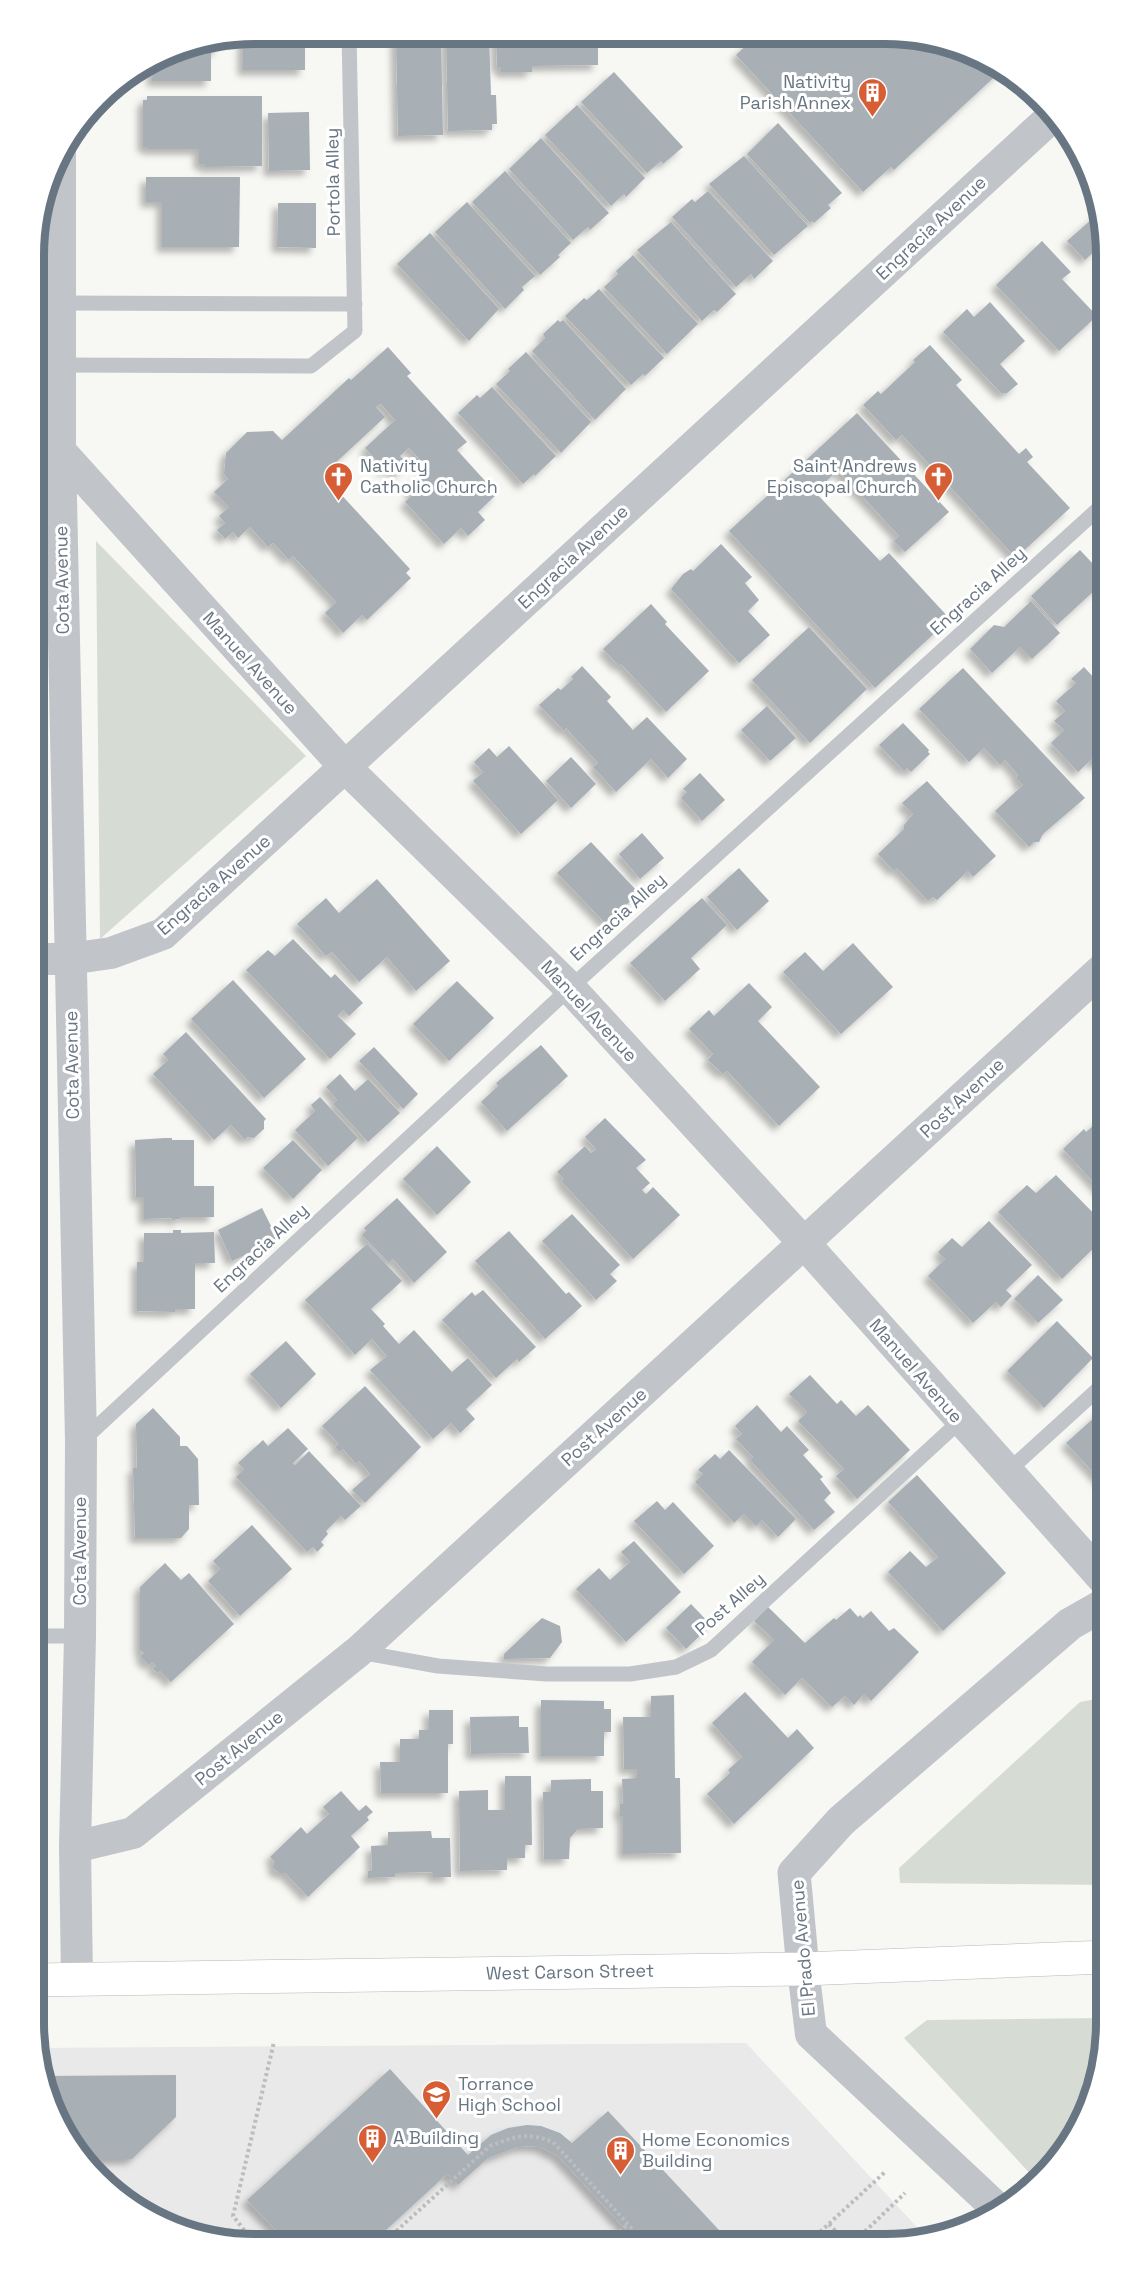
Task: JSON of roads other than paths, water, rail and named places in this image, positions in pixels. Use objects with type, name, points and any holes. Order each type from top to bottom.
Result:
[{"type":"main road","name":"West Carson Street","points":[[44,1980],[803,1969],[1096,1958]]},
{"type":"street","name":"Engracia Avenue","points":[[44,959],[69,959],[111,953],[163,934],[1048,120]]},
{"type":"street","name":"Cota Avenue","points":[[60,174],[60,451],[81,1441],[80,1636],[75,1847],[77,1979]]},
{"type":"street","name":"Manuel Avenue","points":[[60,451],[345,767],[570,988],[804,1244],[1096,1571]]},
{"type":"street","name":"Post Avenue","points":[[75,1847],[134,1833],[359,1652],[1096,975]]},
{"type":"street","name":"El Prado Avenue","points":[[992,2204],[811,2034],[794,1873],[841,1821],[1070,1624],[1096,1609]]},
{"type":"lane","name":"Portola Alley","points":[[60,365],[310,366],[355,330],[349,44]]},
{"type":"lane","points":[[60,303],[355,304]]},
{"type":"lane","name":"Engracia Alley","points":[[81,1441],[570,988],[1096,511]]},
{"type":"lane","points":[[1008,1472],[1096,1391]]},
{"type":"lane","name":"Post Alley","points":[[359,1652],[438,1666],[547,1674],[630,1674],[676,1667],[711,1650],[960,1420]]},
{"type":"lane","points":[[44,1636],[80,1636]]},
{"type":"place","name":"Nativity Parish Annex","points":[[872,118]]},
{"type":"place","name":"Nativity Catholic Church","points":[[339,502]]},
{"type":"place","name":"Saint Andrews Episcopal Church","points":[[938,502]]},
{"type":"place","name":"Torrance High School","points":[[437,2120]]},
{"type":"place","name":"A Building","points":[[372,2164]]},
{"type":"place","name":"Home Economics Building","points":[[621,2176]]}]
